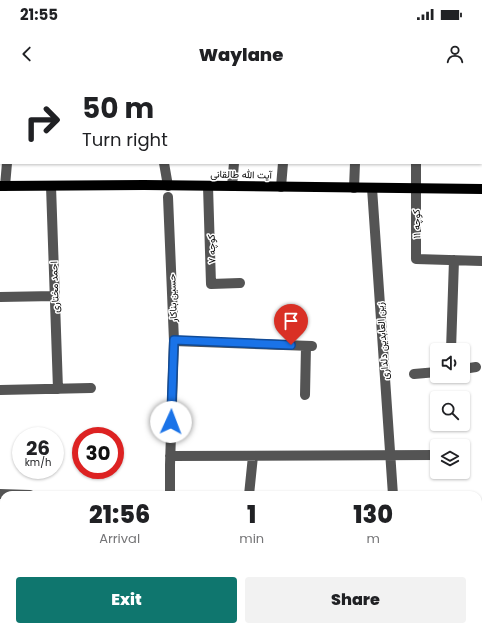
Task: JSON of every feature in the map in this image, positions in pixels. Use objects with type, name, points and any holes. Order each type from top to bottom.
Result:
[{"type":"main road","name":"آیت الله طالقانی","points":[[3,186],[232,186],[482,189]]},
{"type":"street","points":[[3,186],[7,164]]},
{"type":"street","points":[[164,164],[168,186]]},
{"type":"street","points":[[232,186],[234,164]]},
{"type":"street","points":[[281,187],[283,164]]},
{"type":"street","points":[[354,188],[355,164]]},
{"type":"street","name":"کوچه ۱۱","points":[[416,164],[416,259],[454,260]]},
{"type":"street","name":"احمد مختاری","points":[[51,186],[58,389]]},
{"type":"street","name":"کوچه ۷","points":[[208,186],[211,284],[240,283]]},
{"type":"street","name":"زین العابدین دلداری","points":[[372,188],[393,491]]},
{"type":"street","name":"حسین بناکار","points":[[168,197],[174,340],[170,491]]},
{"type":"street","points":[[451,343],[454,260],[482,261]]},
{"type":"street","points":[[0,297],[54,296]]},
{"type":"street","points":[[174,340],[309,346],[305,395]]},
{"type":"street","points":[[470,367],[476,367]]},
{"type":"street","points":[[414,374],[430,373]]},
{"type":"street","points":[[0,390],[91,388]]},
{"type":"street","points":[[170,456],[430,456]]},
{"type":"street","points":[[249,491],[253,456]]},
{"type":"route","points":[[171,422],[174,340],[291,345]]}]
